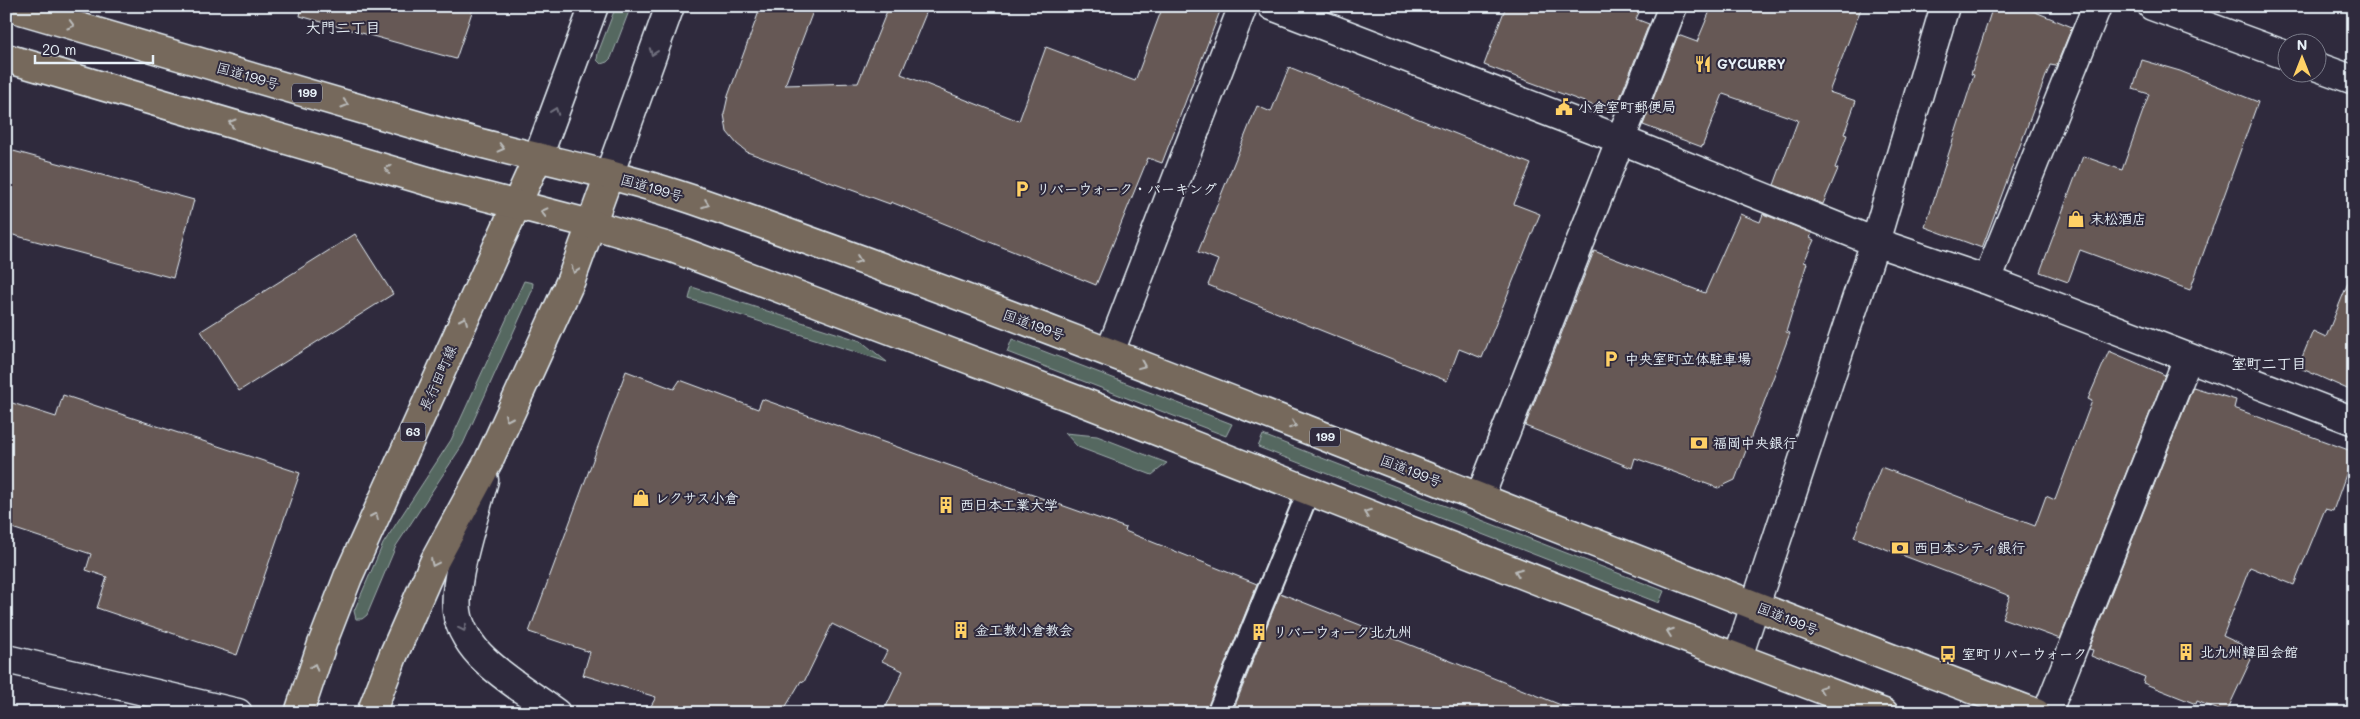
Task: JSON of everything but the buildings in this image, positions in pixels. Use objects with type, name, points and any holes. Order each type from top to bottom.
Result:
[{"type":"main road","name":"国道199号","points":[[8,6],[460,138],[538,156],[689,198],[1110,352],[1838,639],[2036,713]]},
{"type":"main road","points":[[6,58],[672,248],[1088,404],[1884,713]]},
{"type":"main road","name":"長行田町線","points":[[299,713],[322,644],[348,577],[538,156]]},
{"type":"main road","points":[[371,713],[393,656],[435,560],[488,462],[571,280],[609,175]]},
{"type":"street","points":[[538,156],[594,6]]},
{"type":"street","points":[[609,175],[670,6]]},
{"type":"street","points":[[1110,352],[1243,6]]},
{"type":"street","points":[[1272,6],[1619,139],[1875,242],[1987,280],[2354,421]]},
{"type":"street","points":[[1480,497],[1672,6]]},
{"type":"street","points":[[1738,657],[1875,242],[1945,6]]},
{"type":"street","points":[[1987,280],[2097,6]]},
{"type":"street","points":[[2152,6],[2278,52]]},
{"type":"street","points":[[2328,71],[2354,80]]},
{"type":"street","points":[[2047,713],[2188,358]]},
{"type":"street","points":[[488,462],[460,572],[456,596],[461,628],[485,660],[556,713]]},
{"type":"street","points":[[6,659],[238,713]]},
{"type":"lane","points":[[1218,713],[1309,490]]},
{"type":"green space","points":[[616,6],[631,6],[611,58],[601,64],[597,60],[598,53]]},
{"type":"green space","points":[[524,281],[533,283],[532,291],[463,444],[396,546],[367,615],[362,619],[356,619],[354,611],[383,544],[451,440]]},
{"type":"green space","points":[[692,287],[861,341],[887,362],[689,299]]},
{"type":"green space","points":[[1012,339],[1232,424],[1226,436],[1007,352]]},
{"type":"green space","points":[[1065,433],[1097,436],[1167,463],[1152,475],[1078,447]]},
{"type":"green space","points":[[1263,435],[1664,591],[1659,603],[1258,447]]},
{"type":"place","name":"GYCURRY","points":[[1703,64]]},
{"type":"place","name":"小倉室町郵便局","points":[[1564,107]]},
{"type":"place","name":"リバーウォーク・パーキング","points":[[1022,189]]},
{"type":"place","name":"末松酒店","points":[[2076,219]]},
{"type":"place","name":"中央室町立体駐車場","points":[[1611,359]]},
{"type":"place","name":"福岡中央銀行","points":[[1699,443]]},
{"type":"place","name":"レクサス小倉","points":[[641,498]]},
{"type":"place","name":"西日本工業大学","points":[[946,505]]},
{"type":"place","name":"西日本シティ銀行","points":[[1900,548]]},
{"type":"place","name":"金工教小倉教会","points":[[961,630]]},
{"type":"place","name":"リバーウォーク北九州","points":[[1259,632]]},
{"type":"place","name":"北九州韓国会館","points":[[2186,652]]},
{"type":"place","name":"室町リバーウォーク","points":[[1948,654]]},
{"type":"district","name":"大門二丁目","points":[[343,28]]},
{"type":"district","name":"室町二丁目","points":[[2269,364]]}]
